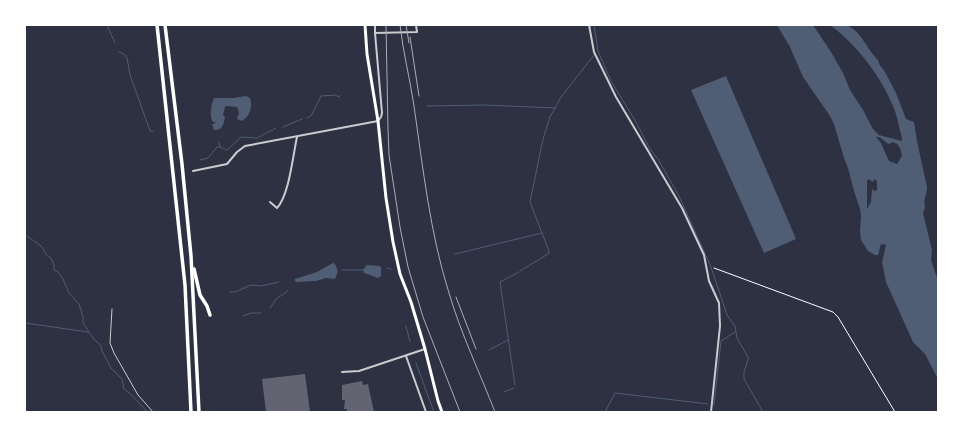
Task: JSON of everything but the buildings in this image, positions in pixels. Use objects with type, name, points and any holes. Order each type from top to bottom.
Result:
[{"type":"highway","points":[[157,25],[185,285],[190,412]]},
{"type":"highway","points":[[165,25],[191,256],[199,412]]},
{"type":"highway","points":[[191,256],[200,295],[207,306],[210,315]]},
{"type":"main road","points":[[365,25],[367,54],[378,121],[386,198],[393,242],[400,274],[411,302],[442,412]]},
{"type":"street","points":[[193,171],[227,164],[236,152],[245,146],[378,121],[382,113],[375,25]]},
{"type":"street","points":[[375,33],[417,32],[416,25]]},
{"type":"street","points":[[589,25],[594,52],[616,97],[682,208],[704,255],[709,281],[719,303],[720,326],[710,412]]},
{"type":"street","points":[[270,202],[277,208],[284,199],[297,137]]},
{"type":"street","points":[[342,372],[359,371],[425,349]]},
{"type":"street","points":[[406,356],[426,412]]},
{"type":"lane","points":[[112,309],[110,343],[114,353],[138,395],[153,412]]},
{"type":"path","points":[[714,268],[832,312],[838,317],[895,412]]},
{"type":"water","points":[[777,25],[813,25],[831,52],[843,73],[850,90],[873,129],[879,135],[902,141],[895,111],[890,98],[876,74],[859,52],[830,25],[846,25],[856,31],[878,60],[885,72],[896,93],[906,119],[914,122],[927,187],[925,209],[923,213],[932,250],[931,260],[938,281],[938,379],[925,354],[913,342],[886,282],[882,262],[886,245],[881,244],[878,255],[875,255],[868,251],[861,240],[860,209],[834,124],[803,77],[790,47]],"holes":[[[876,137],[880,137],[889,144],[893,142],[897,144],[900,148],[902,156],[897,164],[889,161],[881,143]],[[868,179],[873,182],[874,179],[877,181],[877,190],[875,191],[872,189],[871,202],[867,209],[867,181]]]},
{"type":"water","points":[[726,76],[796,239],[764,253],[691,90]]},
{"type":"water","points":[[246,96],[250,98],[251,105],[247,117],[242,121],[237,119],[239,113],[237,107],[226,106],[223,115],[225,117],[221,128],[214,130],[212,124],[216,122],[213,122],[212,120],[211,107],[214,98]]},
{"type":"water","points":[[333,263],[338,271],[335,279],[326,278],[316,281],[295,281],[295,279],[317,272]]},
{"type":"water","points":[[367,265],[380,266],[381,276],[378,278],[364,273],[363,270]]},
{"type":"waterway","points":[[107,25],[115,43]]},
{"type":"waterway","points":[[594,25],[598,51],[611,81],[679,196],[711,267],[727,315],[735,326],[737,338],[748,357],[744,372],[744,379],[763,412]]},
{"type":"waterway","points":[[119,52],[124,54],[127,58],[130,75],[150,131],[153,131]]},
{"type":"waterway","points":[[520,271],[548,254],[549,251],[530,202],[543,139],[550,117],[561,97],[594,55]]},
{"type":"waterway","points":[[307,118],[311,116],[321,96],[340,96]]},
{"type":"waterway","points":[[427,106],[485,105],[556,108]]},
{"type":"waterway","points":[[283,127],[302,119]]},
{"type":"waterway","points":[[200,160],[208,158],[217,147],[227,150],[241,137],[257,138],[276,128]]},
{"type":"waterway","points":[[219,142],[220,147]]},
{"type":"waterway","points":[[455,254],[542,233]]},
{"type":"waterway","points":[[25,235],[41,246],[51,258],[54,265],[54,270],[58,272],[69,293],[79,304],[83,317],[83,323],[93,338],[101,346],[111,368],[122,379],[124,389],[147,412]]},
{"type":"waterway","points":[[387,268],[391,269]]},
{"type":"waterway","points":[[342,270],[363,270]]},
{"type":"waterway","points":[[515,385],[500,282],[519,272]]},
{"type":"waterway","points":[[230,292],[235,292],[251,285],[261,286],[279,282]]},
{"type":"waterway","points":[[270,308],[276,299],[288,290]]},
{"type":"waterway","points":[[243,316],[251,313],[261,313]]},
{"type":"waterway","points":[[25,323],[88,332]]},
{"type":"waterway","points":[[406,326],[410,342]]},
{"type":"waterway","points":[[714,405],[721,341],[735,332]]},
{"type":"waterway","points":[[489,350],[508,340]]},
{"type":"waterway","points":[[416,363],[434,412]]},
{"type":"waterway","points":[[504,392],[514,388]]},
{"type":"waterway","points":[[605,412],[615,393],[708,404]]},
{"type":"railway","points":[[386,25],[389,155],[400,227],[408,267],[423,317],[460,412]]},
{"type":"railway","points":[[400,25],[432,224],[442,270],[459,323],[495,412]]},
{"type":"railway","points":[[406,25],[409,43]]},
{"type":"railway","points":[[410,37],[419,96]]},
{"type":"railway","points":[[456,297],[476,349]]}]
